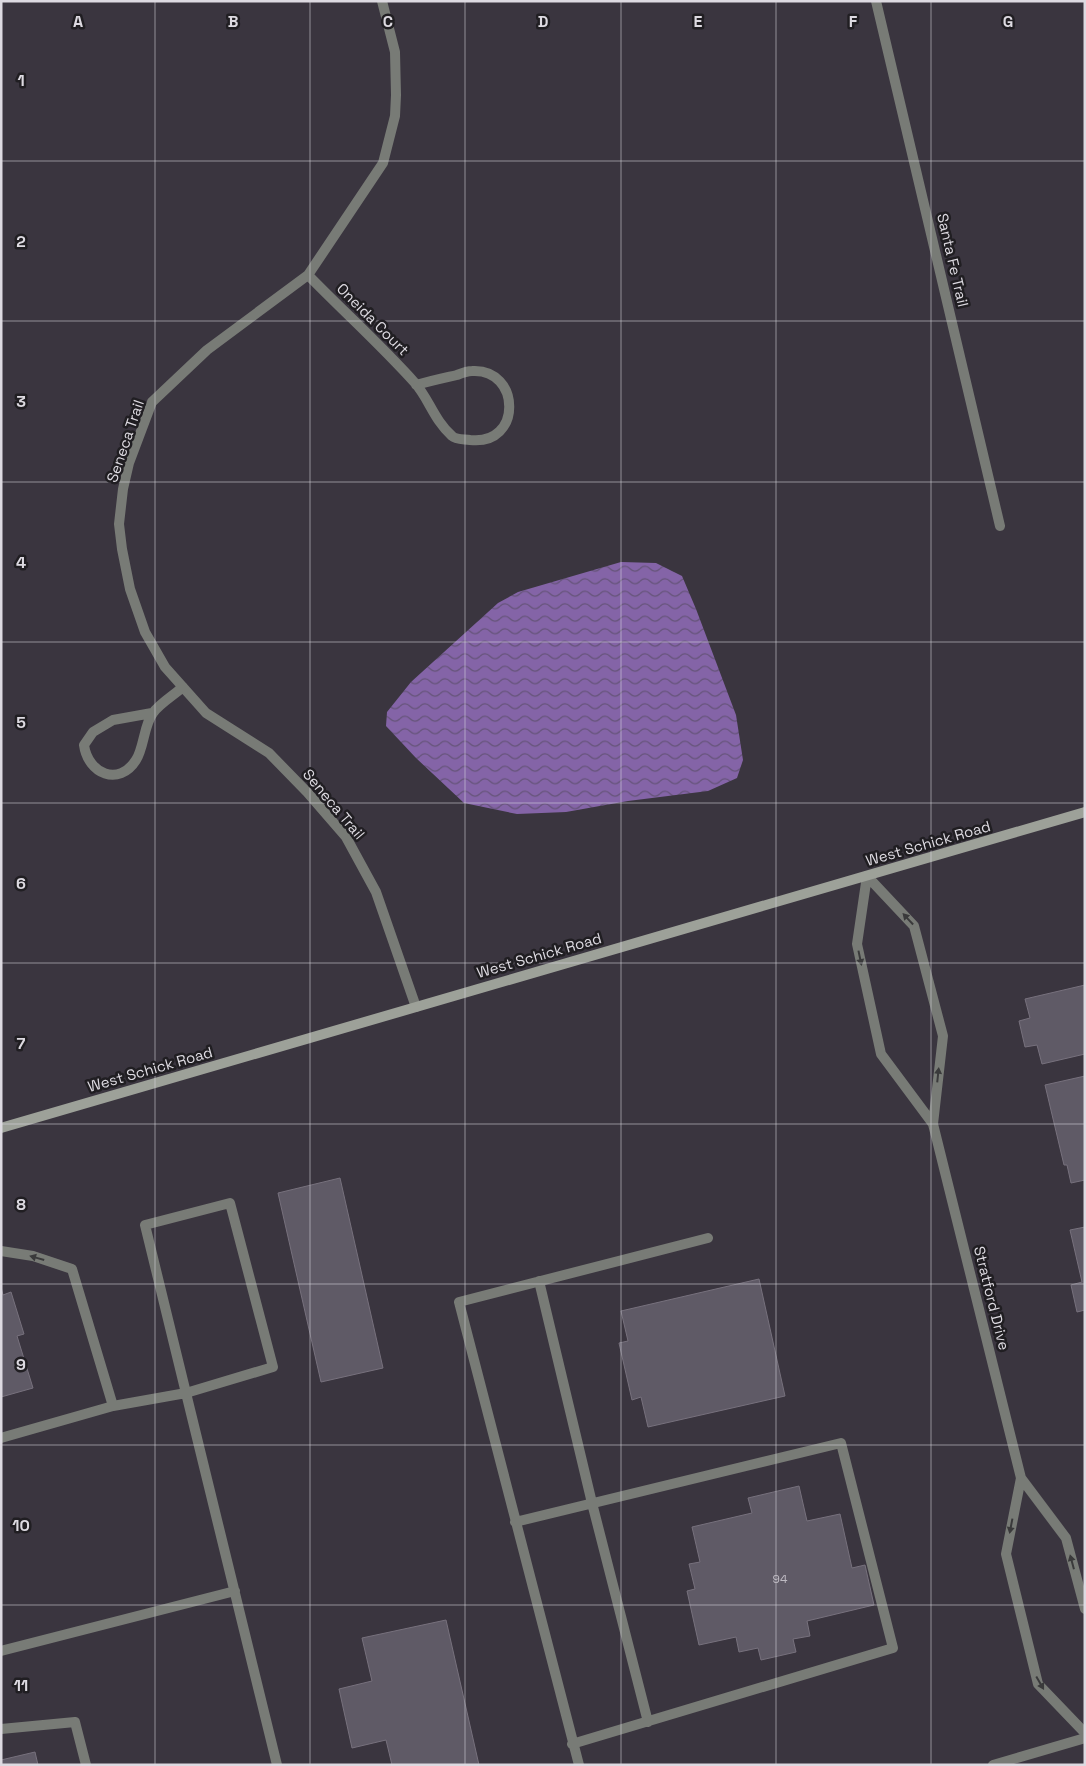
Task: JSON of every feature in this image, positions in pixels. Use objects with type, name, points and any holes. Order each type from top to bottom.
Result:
[{"type":"street","name":"Seneca Trail","points":[[382,1],[394,52],[396,95],[395,116],[383,163],[308,274],[207,350],[152,402],[129,463],[123,489],[119,524],[130,589],[145,632],[164,668],[206,713],[269,754],[307,792],[346,837],[376,892],[416,1006]]},
{"type":"street","name":"Santa Fe Trail","points":[[876,1],[1000,526]]},
{"type":"street","name":"Oneida Court","points":[[308,274],[416,385],[438,422],[454,438],[481,441],[492,437],[502,430],[507,419],[510,407],[503,385],[494,377],[483,372],[471,371],[416,385]]},
{"type":"street","points":[[152,713],[136,760],[125,772],[113,775],[95,769],[89,762],[84,745],[93,732],[113,720],[152,713],[183,687]]},
{"type":"street","name":"West Schick Road","points":[[1,1128],[1085,812]]},
{"type":"street","name":"Stratford Drive","points":[[867,876],[857,944],[881,1054],[933,1124]]},
{"type":"street","name":"Stratford Drive","points":[[867,876],[914,926],[943,1036],[933,1124],[1021,1478],[1066,1538],[1085,1609]]},
{"type":"street","points":[[1,1438],[113,1406],[186,1393],[273,1367],[230,1203],[145,1225],[186,1393],[235,1591],[277,1765]]},
{"type":"street","points":[[579,1765],[572,1744],[459,1302],[708,1238]]},
{"type":"street","points":[[1,1251],[33,1256],[72,1269],[113,1406]]},
{"type":"street","points":[[539,1281],[592,1503],[648,1722]]},
{"type":"street","points":[[515,1522],[841,1444],[891,1638],[893,1648],[572,1744]]},
{"type":"street","name":"Stratford Drive","points":[[1021,1478],[1006,1554],[1010,1573],[1038,1684],[1085,1733]]},
{"type":"street","points":[[1,1651],[235,1591]]},
{"type":"street","points":[[1,1729],[74,1722],[86,1765]]},
{"type":"street","points":[[993,1765],[1085,1738]]},
{"type":"water","points":[[621,562],[656,563],[682,576],[736,715],[743,760],[737,778],[708,791],[628,801],[566,812],[517,814],[464,803],[416,758],[386,726],[387,712],[411,682],[498,603],[518,592]]},
{"type":"building","points":[[1085,985],[1085,1054],[1042,1064],[1037,1045],[1025,1047],[1019,1021],[1030,1018],[1025,999]]},
{"type":"building","points":[[1085,1076],[1085,1180],[1071,1183],[1067,1165],[1064,1165],[1045,1085]]},
{"type":"building","points":[[340,1178],[383,1368],[321,1382],[278,1193]]},
{"type":"building","points":[[1085,1227],[1085,1310],[1077,1312],[1071,1285],[1082,1282],[1070,1230]]},
{"type":"building","points":[[759,1279],[785,1396],[648,1427],[641,1397],[632,1400],[619,1343],[628,1341],[621,1311]]},
{"type":"building","points":[[1,1287],[3,1295],[11,1292],[24,1334],[17,1336],[33,1388],[1,1397]]},
{"type":"building","points":[[799,1486],[807,1521],[840,1514],[852,1568],[865,1565],[874,1605],[807,1621],[810,1636],[793,1639],[796,1652],[761,1660],[758,1648],[739,1652],[736,1637],[699,1645],[687,1591],[695,1589],[689,1564],[700,1562],[692,1527],[752,1513],[748,1498]]},
{"type":"building","points":[[446,1620],[479,1765],[392,1765],[386,1740],[352,1748],[339,1689],[372,1681],[362,1638]]},
{"type":"building","points":[[35,1752],[38,1765],[1,1765],[1,1760]]}]
